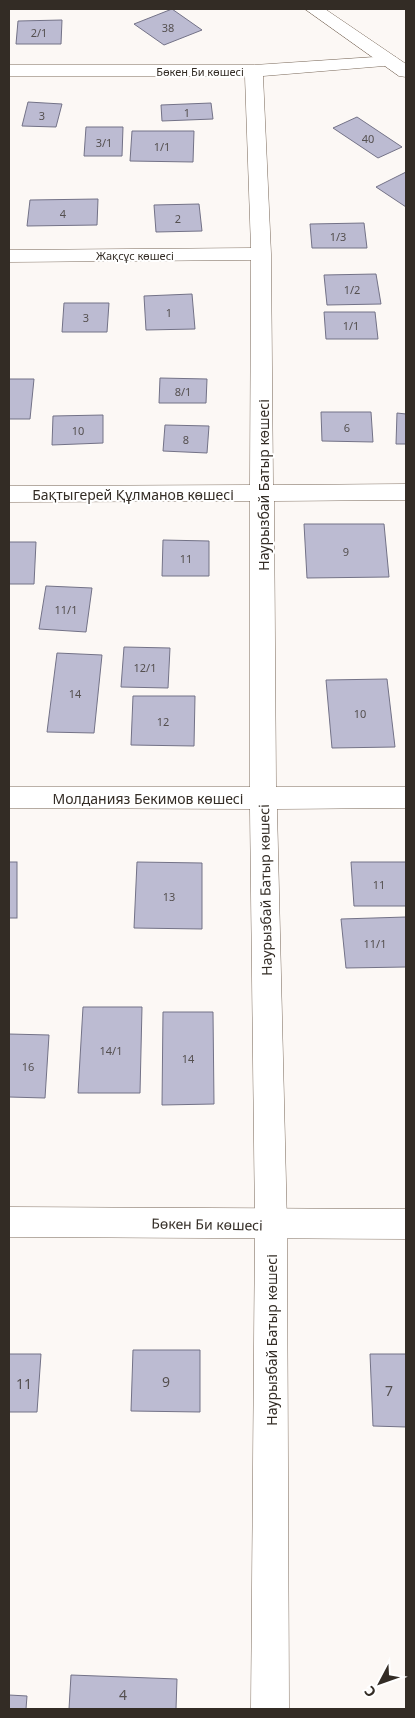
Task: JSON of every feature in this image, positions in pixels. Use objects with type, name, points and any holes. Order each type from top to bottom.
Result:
[{"type":"street","points":[[314,9],[406,72]]},
{"type":"street","name":"Бөкен Би көшесі","points":[[9,70],[254,71],[336,67],[390,61]]},
{"type":"street","name":"Наурызбай Батыр көшесі","points":[[254,71],[261,254],[264,494],[263,798],[271,1225],[270,1709]]},
{"type":"street","name":"Жақсұс көшесі","points":[[9,256],[261,254]]},
{"type":"street","name":"Бақтыгерей Құлманов көшесі","points":[[9,494],[406,492]]},
{"type":"street","name":"Молданияз Бекимов көшесі","points":[[9,798],[406,798]]},
{"type":"street","name":"Бөкен Би көшесі","points":[[9,1222],[271,1225],[406,1224]]},
{"type":"building","points":[[172,9],[202,30],[164,45],[134,24]]},
{"type":"building","points":[[62,20],[61,44],[16,44],[18,21]]},
{"type":"building","points":[[28,102],[62,104],[56,127],[22,126]]},
{"type":"building","points":[[211,103],[213,119],[162,121],[161,105]]},
{"type":"building","points":[[357,117],[402,147],[378,158],[333,128]]},
{"type":"building","points":[[86,127],[123,127],[122,156],[84,156]]},
{"type":"building","points":[[132,131],[194,131],[193,162],[130,161]]},
{"type":"building","points":[[406,172],[406,207],[376,187]]},
{"type":"building","points":[[98,199],[97,225],[27,226],[30,200]]},
{"type":"building","points":[[199,204],[202,231],[156,232],[154,205]]},
{"type":"building","points":[[364,223],[367,248],[312,248],[310,224]]},
{"type":"building","points":[[376,274],[381,304],[327,305],[324,275]]},
{"type":"building","points":[[192,294],[195,329],[146,330],[144,296]]},
{"type":"building","points":[[64,303],[109,303],[107,332],[62,332]]},
{"type":"building","points":[[324,312],[375,312],[378,339],[326,339]]},
{"type":"building","points":[[160,378],[207,379],[206,403],[159,403]]},
{"type":"building","points":[[9,379],[34,379],[30,419],[9,419]]},
{"type":"building","points":[[321,412],[371,412],[373,442],[322,441]]},
{"type":"building","points":[[397,413],[406,414],[406,444],[396,444]]},
{"type":"building","points":[[103,415],[103,443],[52,445],[53,416]]},
{"type":"building","points":[[165,425],[209,426],[207,453],[163,451]]},
{"type":"building","points":[[304,524],[384,524],[389,577],[307,578]]},
{"type":"building","points":[[163,540],[209,541],[209,576],[162,576]]},
{"type":"building","points":[[9,542],[36,542],[34,584],[9,584]]},
{"type":"building","points":[[46,586],[92,588],[86,632],[39,629]]},
{"type":"building","points":[[124,647],[170,648],[168,688],[121,687]]},
{"type":"building","points":[[57,653],[102,655],[94,733],[47,732]]},
{"type":"building","points":[[387,679],[395,747],[332,748],[326,680]]},
{"type":"building","points":[[133,696],[195,696],[194,746],[131,745]]},
{"type":"building","points":[[9,862],[17,862],[17,918],[9,918]]},
{"type":"building","points":[[137,862],[202,863],[202,929],[134,928]]},
{"type":"building","points":[[351,862],[406,862],[406,906],[354,906]]},
{"type":"building","points":[[406,917],[406,967],[346,968],[341,919]]},
{"type":"building","points":[[83,1007],[142,1007],[140,1093],[78,1093]]},
{"type":"building","points":[[163,1012],[213,1012],[214,1104],[162,1105]]},
{"type":"building","points":[[9,1034],[49,1035],[45,1098],[9,1097]]},
{"type":"building","points":[[133,1350],[200,1350],[200,1412],[131,1411]]},
{"type":"building","points":[[9,1354],[41,1354],[37,1412],[9,1412]]},
{"type":"building","points":[[370,1354],[406,1354],[406,1427],[373,1426]]},
{"type":"building","points":[[71,1675],[177,1679],[176,1709],[69,1709]]},
{"type":"building","points":[[9,1695],[27,1696],[26,1709],[9,1709]]}]
